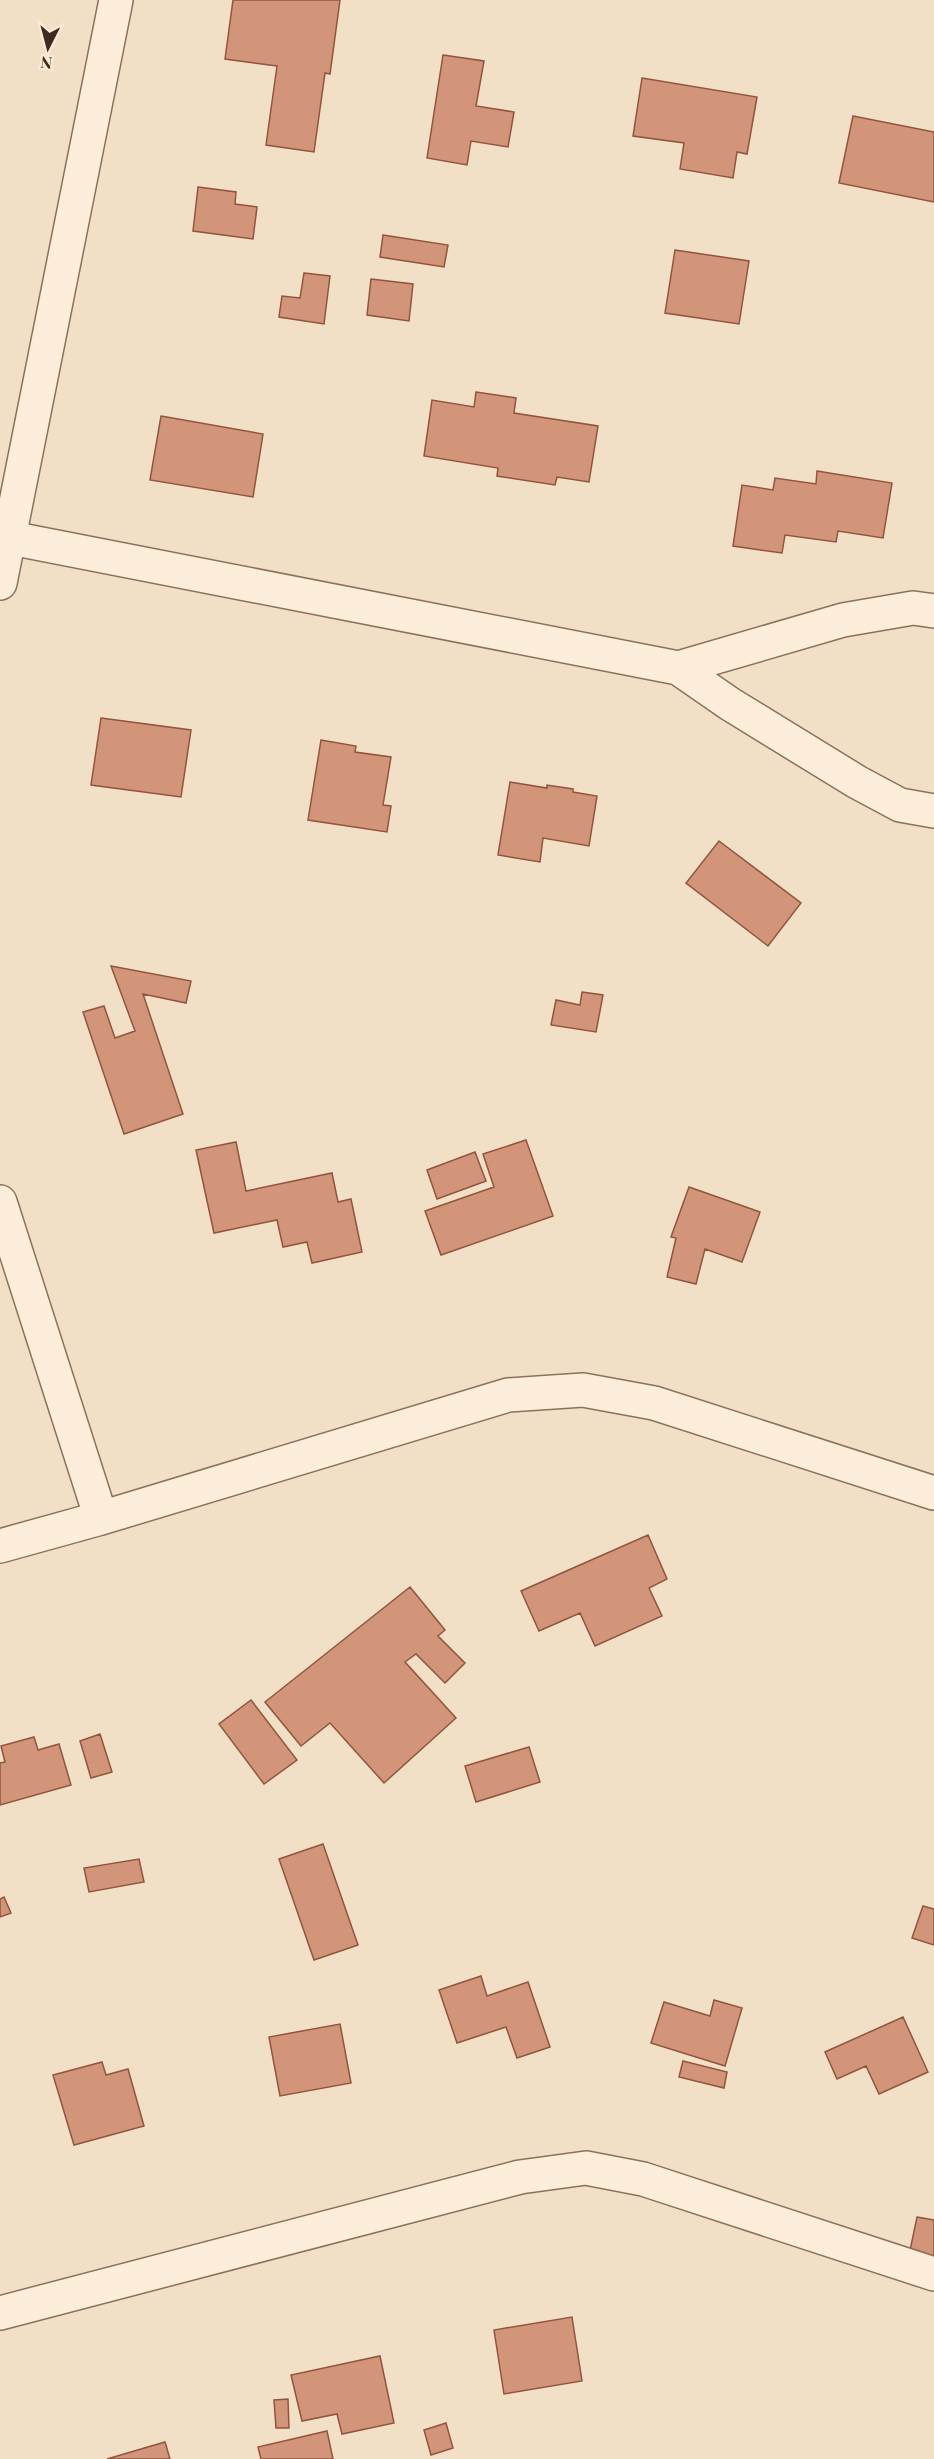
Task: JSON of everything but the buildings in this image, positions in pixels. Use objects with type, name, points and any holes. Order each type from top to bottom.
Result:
[{"type":"street","points":[[0,583],[4,537],[117,0]]},
{"type":"street","points":[[4,537],[678,668],[730,704],[857,782],[900,805],[934,811]]},
{"type":"street","points":[[678,668],[843,620],[913,608],[934,610]]},
{"type":"street","points":[[0,1202],[101,1518]]},
{"type":"street","points":[[0,1546],[101,1518],[508,1395],[583,1390],[654,1403],[934,1493]]},
{"type":"street","points":[[0,2313],[520,2176],[586,2168],[643,2179],[934,2274]]}]
